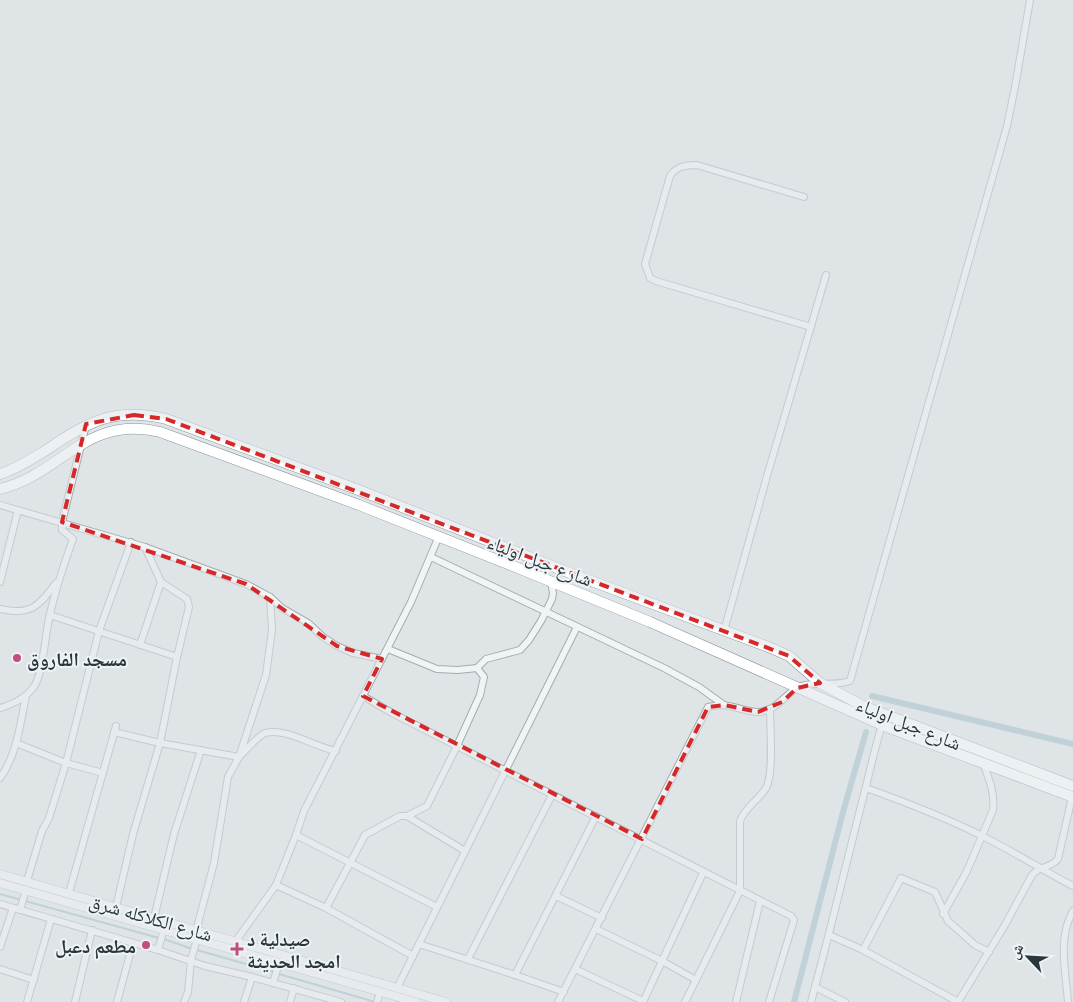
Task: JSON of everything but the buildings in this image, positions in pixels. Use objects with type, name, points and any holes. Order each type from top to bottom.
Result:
[{"type":"highway","name":"شارع جبل اولياء","points":[[0,474],[16,468],[86,424],[134,415],[166,419],[356,488],[570,573],[789,656],[820,684],[878,712],[1073,786]]},
{"type":"highway","name":"شارع جبل اولياء","points":[[0,489],[23,481],[42,471],[81,444],[102,433],[142,429],[160,432],[439,536],[650,622],[882,725],[1072,797]]},
{"type":"street","points":[[558,1002],[708,707],[724,705],[758,712],[770,709],[782,702],[797,688],[820,684],[843,684],[850,681],[1007,126],[1030,0]]},
{"type":"street","points":[[804,197],[697,165],[684,166],[677,169],[670,176],[645,264],[650,278],[656,281],[811,326]]},
{"type":"street","points":[[724,631],[826,275]]},
{"type":"street","points":[[0,708],[26,696],[36,684],[40,672],[58,580],[73,540],[62,530],[62,522],[86,424]]},
{"type":"street","points":[[0,505],[131,542],[246,584],[270,597],[282,608],[308,623],[323,637],[337,646],[353,653],[382,659]]},
{"type":"street","points":[[0,582],[18,510]]},
{"type":"street","points":[[235,942],[276,885],[304,811],[388,649],[439,536]]},
{"type":"street","points":[[27,881],[66,763],[100,631],[131,542]]},
{"type":"street","points":[[116,907],[133,834],[160,743],[189,603],[187,599],[161,582],[145,547]]},
{"type":"street","points":[[431,557],[664,668],[699,687],[724,705]]},
{"type":"street","points":[[0,609],[18,612],[30,610],[45,599],[58,580]]},
{"type":"street","points":[[140,645],[161,582]]},
{"type":"street","points":[[388,649],[437,669],[458,670],[477,668],[486,658],[520,650],[529,640],[542,621],[552,599],[551,582]]},
{"type":"street","points":[[184,1002],[188,992],[196,935],[214,863],[228,777],[239,757],[266,675],[272,630],[270,597]]},
{"type":"street","points":[[50,614],[177,657]]},
{"type":"street","points":[[398,988],[577,627]]},
{"type":"street","points":[[326,908],[362,840],[369,832],[400,816],[407,816],[427,806],[480,695],[484,677],[477,668]]},
{"type":"street","points":[[0,778],[7,768],[16,743],[26,696]]},
{"type":"street","points":[[363,696],[392,713],[642,839],[703,873],[791,916],[794,920],[769,1002]]},
{"type":"street","points":[[685,1002],[740,891],[740,821],[742,814],[762,794],[770,781],[770,709]]},
{"type":"street","points":[[811,1002],[866,788],[872,755],[882,725]]},
{"type":"street","points":[[69,893],[115,729],[160,743],[239,757]]},
{"type":"street","points":[[239,757],[263,734],[275,732],[289,734],[317,746],[336,750]]},
{"type":"street","points":[[16,743],[66,763],[103,773]]},
{"type":"street","points":[[154,918],[174,834],[202,750]]},
{"type":"street","points":[[943,914],[967,871],[993,810],[992,788],[983,763]]},
{"type":"street","points":[[866,788],[921,808],[983,836],[1039,869],[1073,886]]},
{"type":"street","points":[[468,959],[552,795]]},
{"type":"street","points":[[959,1000],[989,952],[1032,875],[1039,869],[1053,865],[1058,859],[1072,797]]},
{"type":"street","points":[[407,816],[465,851]]},
{"type":"street","points":[[515,975],[596,816]]},
{"type":"street","points":[[296,835],[437,907]]},
{"type":"street","points":[[575,969],[643,1002],[703,873]]},
{"type":"street","name":"شارع الكلاكله شرق","points":[[0,874],[154,918],[196,935],[279,963],[416,1002]]},
{"type":"street","points":[[863,950],[900,878],[935,892],[943,914],[948,921],[975,945],[989,952]]},
{"type":"street","name":"شارع الكلاكله شرق","points":[[0,882],[164,929],[235,942],[446,1002]]},
{"type":"street","points":[[276,885],[326,908],[413,956]]},
{"type":"street","points":[[0,947],[26,890]]},
{"type":"street","points":[[556,896],[602,918]]},
{"type":"street","points":[[736,1002],[760,901]]},
{"type":"street","points":[[0,904],[133,942],[205,966],[342,1002]]},
{"type":"street","points":[[1068,1002],[1064,969],[1064,948],[1066,923],[1073,911]]},
{"type":"street","points":[[27,1002],[51,919]]},
{"type":"street","points":[[158,950],[164,929]]},
{"type":"street","points":[[596,929],[696,980]]},
{"type":"street","points":[[75,1002],[92,930]]},
{"type":"street","points":[[829,935],[863,950],[959,1000],[968,1002]]},
{"type":"street","points":[[117,1002],[133,942]]},
{"type":"street","points":[[419,944],[564,992]]},
{"type":"street","points":[[274,983],[279,963]]},
{"type":"street","points":[[0,969],[34,980]]},
{"type":"street","points":[[244,1002],[252,977]]},
{"type":"street","points":[[815,987],[844,1002]]},
{"type":"street","points":[[290,1002],[294,988]]},
{"type":"street","points":[[377,1002],[380,992]]},
{"type":"highlighted area","points":[[134,415],[166,419],[789,656],[820,683],[797,688],[782,702],[758,712],[724,705],[708,707],[642,839],[363,696],[382,659],[337,646],[246,584],[62,522],[86,424]]},
{"type":"waterway","points":[[872,696],[1073,744]]},
{"type":"waterway","points":[[794,1002],[843,812],[866,732]]},
{"type":"waterway","points":[[0,894],[159,938]]},
{"type":"waterway","points":[[164,939],[192,949]]},
{"type":"waterway","points":[[197,950],[274,972]]},
{"type":"waterway","points":[[279,974],[375,1002]]},
{"type":"place","name":"مسجد الفاروق","points":[[17,658]]},
{"type":"place","name":"مطعم دعبل","points":[[146,945]]},
{"type":"place","name":"صيدلية د امجد الحديثة","points":[[237,949]]}]
